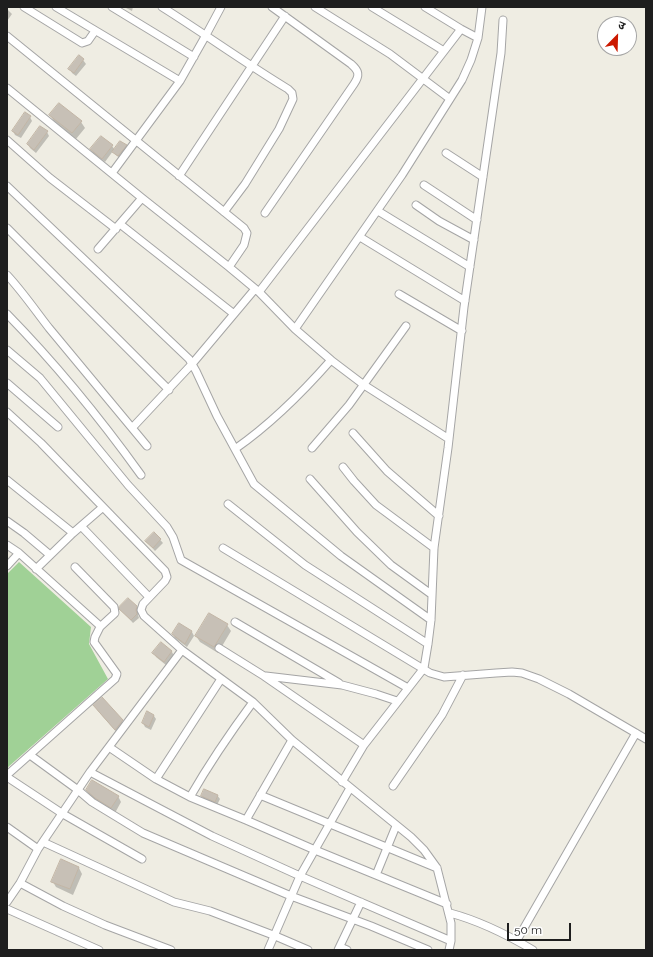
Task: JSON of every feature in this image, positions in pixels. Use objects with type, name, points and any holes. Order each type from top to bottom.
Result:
[{"type":"street","points":[[24,7],[82,43],[88,41],[95,31]]},
{"type":"street","points":[[56,7],[180,81]]},
{"type":"street","points":[[112,7],[194,57]]},
{"type":"street","points":[[162,7],[206,35],[250,67],[288,89],[292,93],[294,99],[262,158],[224,212]]},
{"type":"street","points":[[112,173],[180,81],[221,7]]},
{"type":"street","points":[[265,213],[354,84],[359,73],[351,64],[272,7]]},
{"type":"street","points":[[315,7],[390,54],[450,99]]},
{"type":"street","points":[[372,7],[444,51]]},
{"type":"street","points":[[425,7],[478,38]]},
{"type":"street","points":[[295,329],[427,138],[462,80],[478,38],[482,7]]},
{"type":"street","points":[[179,176],[285,16]]},
{"type":"street","points":[[342,782],[364,745],[424,668],[431,620],[434,548],[449,439],[465,301],[501,53],[502,20]]},
{"type":"street","points":[[132,428],[169,390],[234,314],[257,291],[372,146],[461,29]]},
{"type":"street","points":[[7,36],[244,228],[247,233],[244,245],[229,267]]},
{"type":"street","points":[[7,88],[229,267],[257,291],[295,329],[331,360],[364,385],[449,439]]},
{"type":"street","points":[[7,140],[50,178],[118,226],[234,314]]},
{"type":"street","points":[[446,153],[483,177]]},
{"type":"street","points":[[424,185],[477,220]]},
{"type":"street","points":[[7,186],[180,350],[192,364],[235,450],[254,484],[341,556],[431,620]]},
{"type":"street","points":[[98,249],[142,198]]},
{"type":"street","points":[[416,205],[474,240]]},
{"type":"street","points":[[378,211],[470,267]]},
{"type":"street","points":[[7,228],[169,390]]},
{"type":"street","points":[[360,237],[465,301]]},
{"type":"street","points":[[7,275],[19,287],[36,312],[147,446]]},
{"type":"street","points":[[399,294],[462,331]]},
{"type":"street","points":[[7,314],[78,392],[141,476]]},
{"type":"street","points":[[312,448],[364,385],[406,326]]},
{"type":"street","points":[[7,350],[40,378],[128,485],[167,527],[173,537],[181,560],[408,688]]},
{"type":"street","points":[[235,450],[256,434],[292,402],[331,360]]},
{"type":"street","points":[[7,382],[58,427]]},
{"type":"street","points":[[7,412],[41,443],[167,574],[165,581],[142,607],[144,616],[182,650],[253,702],[292,740],[424,850],[437,868],[450,913],[452,928],[449,950]]},
{"type":"street","points":[[353,433],[387,471],[439,516]]},
{"type":"street","points":[[343,466],[354,481],[376,504],[434,548]]},
{"type":"street","points":[[310,479],[357,532],[391,565],[431,594]]},
{"type":"street","points":[[7,480],[73,533]]},
{"type":"street","points":[[228,504],[305,565],[428,644]]},
{"type":"street","points":[[36,569],[103,506]]},
{"type":"street","points":[[7,521],[50,555]]},
{"type":"street","points":[[81,526],[149,598]]},
{"type":"street","points":[[7,545],[19,553],[100,627]]},
{"type":"street","points":[[223,548],[430,673],[444,676],[512,672],[522,673],[539,679],[569,694],[646,739]]},
{"type":"street","points":[[7,566],[19,553]]},
{"type":"street","points":[[75,567],[114,607],[115,610],[113,615],[100,627],[94,642],[116,671],[117,676],[7,776],[63,814],[142,859]]},
{"type":"street","points":[[235,622],[342,685]]},
{"type":"street","points":[[219,648],[264,676],[364,745]]},
{"type":"street","points":[[7,902],[20,883],[38,849],[90,772],[182,650]]},
{"type":"street","points":[[393,786],[442,715],[463,675]]},
{"type":"street","points":[[264,676],[342,685],[376,694],[397,702]]},
{"type":"street","points":[[156,779],[221,678]]},
{"type":"street","points":[[190,798],[207,767],[253,702]]},
{"type":"street","points":[[517,940],[636,733]]},
{"type":"street","points":[[246,820],[292,740]]},
{"type":"street","points":[[109,747],[156,779],[190,798],[447,904]]},
{"type":"street","points":[[30,755],[92,802],[143,833],[291,896],[428,950]]},
{"type":"street","points":[[90,772],[212,836],[300,876],[451,941]]},
{"type":"street","points":[[268,950],[273,935],[300,876],[350,788]]},
{"type":"street","points":[[260,795],[437,868]]},
{"type":"street","points":[[376,875],[396,826]]},
{"type":"street","points":[[7,827],[38,849]]},
{"type":"street","points":[[43,842],[174,902],[210,910],[308,950]]},
{"type":"street","points":[[20,883],[105,925],[171,950]]},
{"type":"street","points":[[347,950],[339,948],[361,902]]},
{"type":"street","points":[[7,909],[99,950]]},
{"type":"street","points":[[450,913],[479,922],[517,940],[533,950]]},
{"type":"green space","points":[[19,562],[91,627],[89,644],[108,679],[7,768],[7,574]]},
{"type":"building","points":[[79,55],[84,59],[74,73],[68,69]]},
{"type":"building","points":[[59,103],[82,121],[72,133],[49,115]]},
{"type":"building","points":[[25,112],[31,116],[18,135],[12,131]]},
{"type":"building","points":[[40,126],[48,131],[34,150],[27,144]]},
{"type":"building","points":[[101,136],[113,145],[102,159],[90,149]]},
{"type":"building","points":[[120,141],[127,145],[118,156],[112,152]]},
{"type":"building","points":[[154,532],[161,539],[153,548],[145,541]]},
{"type":"building","points":[[128,598],[137,606],[137,614],[131,620],[119,609],[119,607]]},
{"type":"building","points":[[209,613],[228,624],[214,647],[195,636]]},
{"type":"building","points":[[179,623],[192,631],[185,644],[172,634]]},
{"type":"building","points":[[161,642],[172,651],[164,662],[152,653]]},
{"type":"building","points":[[102,697],[123,720],[115,730],[93,705]]},
{"type":"building","points":[[147,711],[154,715],[149,727],[142,723]]},
{"type":"building","points":[[92,780],[119,796],[111,808],[95,798],[86,790]]},
{"type":"building","points":[[204,789],[218,795],[215,802],[201,796]]},
{"type":"building","points":[[61,859],[79,867],[70,889],[51,882]]}]
